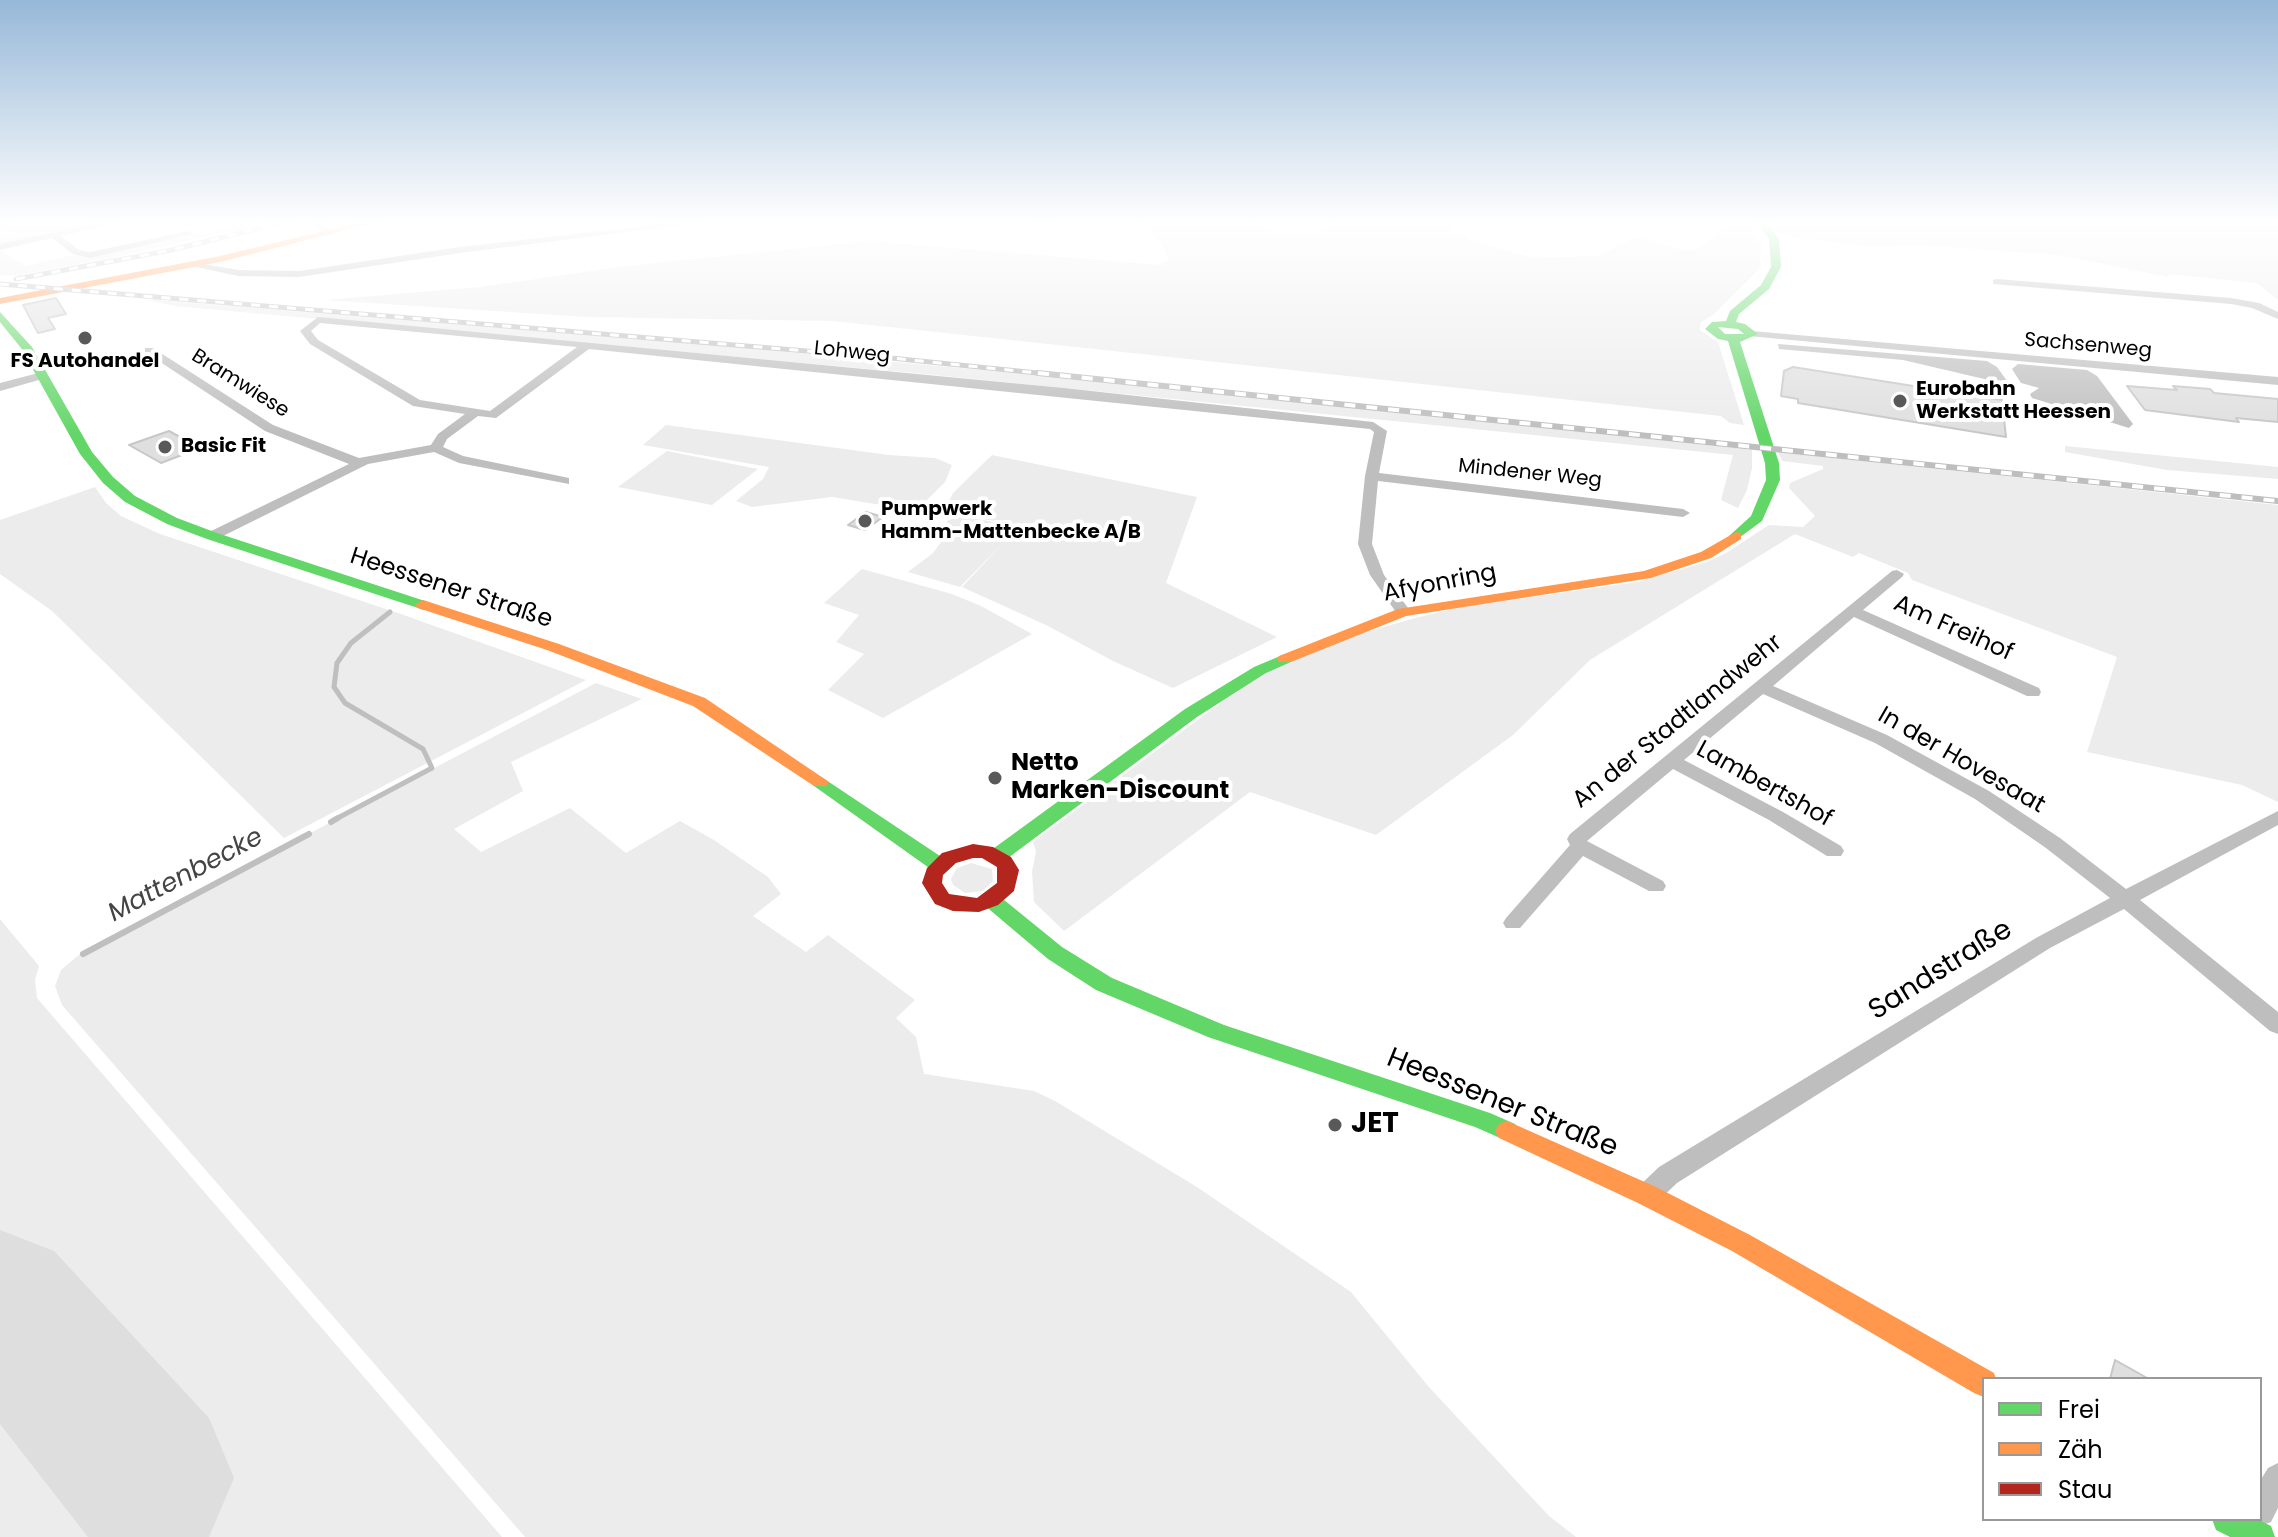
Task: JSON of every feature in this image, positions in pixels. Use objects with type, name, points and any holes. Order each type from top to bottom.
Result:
[{"type":"main road","points":[[1,311],[29,296],[51,292]]},
{"type":"main road","points":[[1738,332],[1734,313],[1759,292]]},
{"type":"main road","name":"Heessener Straße","points":[[1,311],[26,347],[79,443],[108,480],[130,499],[152,512],[212,536],[553,647],[699,702],[738,725],[939,865]]},
{"type":"main road","name":"Afyonring","points":[[997,856],[1191,713],[1260,670],[1316,644],[1403,612],[1646,575],[1696,559],[1729,542],[1757,518],[1773,480],[1772,463],[1738,332]]},
{"type":"main road","points":[[973,851],[997,856],[1009,870],[1010,878],[1001,894],[991,900],[965,906],[942,899],[932,883],[939,865],[949,858],[973,851]]},
{"type":"main road","name":"Heessener Straße","points":[[991,900],[1055,953],[1104,984],[1158,1009],[1482,1120],[1647,1195],[1741,1243],[1982,1382]]},
{"type":"street","points":[[2118,292],[2231,301],[2263,308],[2278,316]]},
{"type":"street","name":"Lohweg","points":[[475,413],[417,403],[314,342],[305,331],[318,320],[1365,424],[1381,431],[1372,476]]},
{"type":"street","name":"Sachsenweg","points":[[1738,332],[2278,381]]},
{"type":"street","points":[[436,448],[442,437],[475,413],[492,415],[587,345]]},
{"type":"street","name":"Bramwiese","points":[[149,350],[269,428],[359,463]]},
{"type":"street","points":[[0,387],[42,376]]},
{"type":"street","points":[[212,536],[359,463],[436,448],[459,459],[564,481]]},
{"type":"street","points":[[1372,476],[1364,533],[1368,560],[1403,612]]},
{"type":"street","name":"Mindener Weg","points":[[1372,476],[1683,513]]},
{"type":"street","name":"An der Stadtlandwehr","points":[[1513,923],[1580,846],[1577,839],[1897,574]]},
{"type":"street","name":"Am Freihof","points":[[1853,611],[2033,692]]},
{"type":"street","name":"In der Hovesaat","points":[[1762,687],[1881,739],[1982,795],[2053,843],[2124,898],[2278,1025]]},
{"type":"street","name":"Lambertshof","points":[[1671,761],[1776,816],[1834,851]]},
{"type":"street","name":"Sandstraße","points":[[1647,1195],[1668,1175],[2043,943],[2278,817]]},
{"type":"street","points":[[1580,846],[1656,886]]},
{"type":"street","points":[[2262,1505],[2278,1478]]},
{"type":"shaded area","points":[[424,292],[1736,292],[1713,315],[1701,322],[1700,330],[1718,342],[1744,425],[1730,423],[1721,416],[833,321],[587,317],[325,300]]},
{"type":"shaded area","points":[[2268,292],[2278,292],[2278,300]]},
{"type":"shaded area","points":[[143,299],[701,344],[1089,380],[1752,450],[1752,468],[1747,490],[1738,508],[1721,500],[1733,455],[924,374],[175,306]]},
{"type":"shaded area","points":[[1778,344],[1987,361],[1997,367],[2010,385],[1903,360],[1779,349]]},
{"type":"shaded area","points":[[2018,364],[2087,370],[2097,376],[2133,424],[2129,428],[2032,398],[2030,394],[2039,388],[2021,383],[2012,369]]},
{"type":"shaded area","points":[[666,425],[889,455],[935,458],[952,465],[945,482],[927,500],[906,509],[832,497],[752,507],[736,501],[763,479],[769,467],[643,445]]},
{"type":"shaded area","points":[[2065,446],[2278,467],[2278,479],[2167,470],[2065,452]]},
{"type":"shaded area","points":[[667,451],[758,469],[712,505],[618,487]]},
{"type":"shaded area","points":[[1778,452],[2278,505],[2278,802],[2242,785],[2087,752],[2117,657],[1912,580],[1908,573],[1859,553],[1853,557],[1795,534],[1590,660],[1513,735],[1376,835],[1250,792],[1064,931],[1034,902],[1032,872],[1036,851],[1033,842],[1223,701],[1271,670],[1356,635],[1415,618],[1457,608],[1637,582],[1707,562],[1769,525],[1803,527],[1815,516],[1789,488],[1790,483],[1823,469],[1823,466],[1782,461]]},
{"type":"shaded area","points":[[992,455],[1197,497],[1166,583],[1277,637],[1173,688],[962,587],[1005,541],[960,587],[908,572],[933,553],[944,538],[947,521],[959,516],[994,522],[1013,534],[995,521],[964,516],[946,507],[953,493]]},
{"type":"shaded area","points":[[95,487],[106,503],[121,516],[160,534],[398,613],[586,680],[284,838],[52,611],[0,574],[0,520]]},
{"type":"shaded area","points":[[862,569],[952,594],[1032,634],[883,718],[828,690],[864,654],[836,642],[859,615],[824,603]]},
{"type":"shaded area","points":[[596,683],[642,699],[511,762],[523,791],[454,829],[481,852],[570,808],[626,853],[680,821],[714,840],[768,877],[781,894],[753,916],[806,952],[828,935],[915,1000],[896,1018],[916,1037],[924,1074],[1034,1091],[1055,1101],[1197,1187],[1351,1292],[1428,1386],[1549,1516],[1576,1537],[525,1537],[62,1005],[55,986],[61,970],[80,954]]},
{"type":"shaded area","points":[[971,863],[992,869],[993,881],[983,891],[965,893],[953,885],[951,879],[957,868]]},
{"type":"shaded area","points":[[0,919],[39,966],[35,980],[37,998],[502,1537],[0,1537]]},
{"type":"building","points":[[56,298],[66,314],[48,318],[55,329],[38,333],[23,305]]},
{"type":"building","name":"Eurobahn Werkstatt Heessen","points":[[1793,367],[2002,400],[2006,437],[1798,403],[1798,399],[1781,396],[1784,371]]},
{"type":"building","points":[[2127,386],[2210,389],[2214,393],[2278,399],[2278,422],[2236,418],[2239,422],[2145,410]]},
{"type":"building","name":"Basic Fit","points":[[169,431],[200,448],[161,463],[129,445]]},
{"type":"building","name":"Pumpwerk Hamm-Mattenbecke A/B","points":[[866,512],[883,517],[865,530],[848,525]]},
{"type":"building","points":[[2115,1360],[2145,1377],[2111,1377]]},
{"type":"waterway","name":"Mattenbecke","points":[[334,820],[432,768],[423,749],[345,703],[334,687],[337,663],[351,643],[390,612]]},
{"type":"waterway","name":"Mattenbecke","points":[[331,822],[338,818]]},
{"type":"waterway","name":"Mattenbecke","points":[[83,954],[309,834]]},
{"type":"runway","points":[[0,1303],[149,1478]]},
{"type":"railway","points":[[93,292],[891,358],[1057,375]]},
{"type":"railway","points":[[1038,373],[2278,501]]},
{"type":"traffic: fast","points":[[1730,324],[1734,313],[1759,292]]},
{"type":"traffic: fast","points":[[0,315],[26,347],[86,454],[108,480],[130,499],[172,521],[212,536],[423,605]]},
{"type":"traffic: fast","points":[[1716,324],[1741,326],[1752,334],[1742,339],[1722,337],[1710,329],[1716,324]]},
{"type":"traffic: fast","points":[[1733,339],[1772,463],[1773,480],[1757,518],[1736,536]]},
{"type":"traffic: fast","points":[[997,856],[1191,713],[1260,670],[1285,659]]},
{"type":"traffic: fast","points":[[820,782],[939,865]]},
{"type":"traffic: fast","points":[[991,900],[1055,953],[1104,984],[1216,1031],[1507,1131]]},
{"type":"traffic: fast","points":[[2231,1521],[2260,1537]]},
{"type":"traffic: slow","points":[[0,301],[49,292]]},
{"type":"traffic: slow","points":[[1285,659],[1403,612],[1646,575],[1706,555],[1736,536]]},
{"type":"traffic: slow","points":[[423,605],[553,647],[699,702],[820,782]]},
{"type":"traffic: slow","points":[[1507,1131],[1647,1195],[1741,1243],[1982,1382]]},
{"type":"traffic: jam","points":[[973,851],[986,852],[1004,862],[1009,870],[1007,886],[991,900],[979,905],[953,904],[942,899],[932,883],[934,873],[949,858],[973,851]]},
{"type":"place","name":"FS Autohandel","points":[[85,338]]},
{"type":"place","name":"Eurobahn Werkstatt Heessen","points":[[1900,401]]},
{"type":"place","name":"Basic Fit","points":[[165,447]]},
{"type":"place","name":"Pumpwerk Hamm-Mattenbecke A/B","points":[[865,521]]},
{"type":"place","name":"Netto Marken-Discount","points":[[995,778]]},
{"type":"place","name":"JET","points":[[1335,1125]]}]
